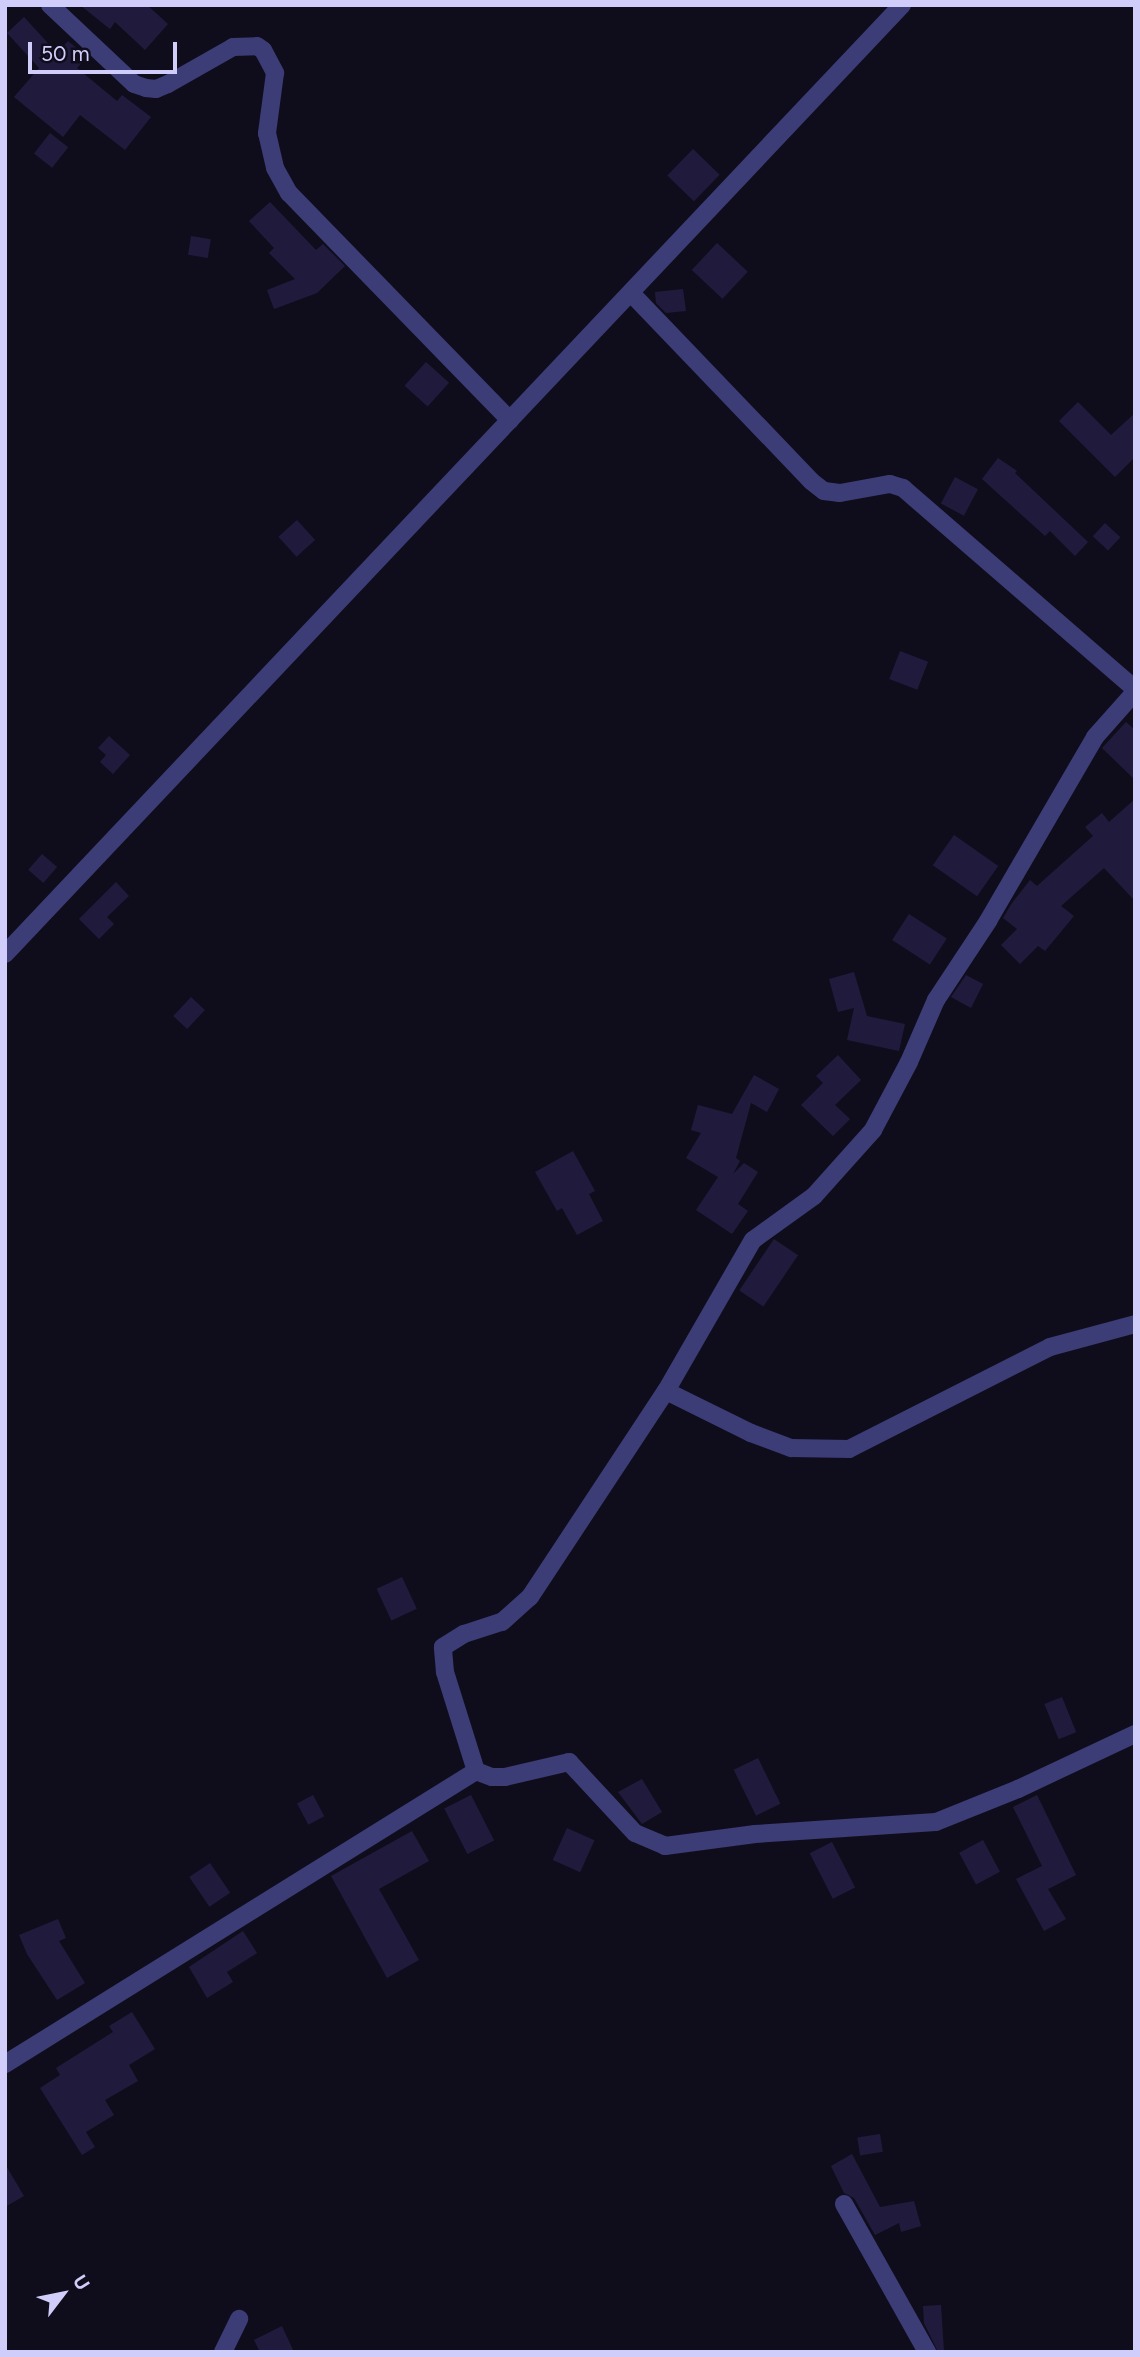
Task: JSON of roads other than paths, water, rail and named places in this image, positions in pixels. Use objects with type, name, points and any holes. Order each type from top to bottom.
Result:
[{"type":"street","points":[[50,5],[134,84],[146,88],[156,89],[168,84],[233,47],[257,46],[263,50],[275,73],[267,133],[275,168],[289,193],[510,420]]},
{"type":"street","points":[[5,954],[902,5]]},
{"type":"street","points":[[476,1771],[445,1672],[443,1647],[464,1634],[502,1622],[530,1597],[666,1391],[753,1240],[814,1196],[873,1130],[936,1000],[988,921],[1096,737],[1135,691],[903,488],[890,484],[840,493],[824,491],[811,481],[631,293]]},
{"type":"street","points":[[666,1391],[791,1448],[849,1449],[1050,1347],[1135,1324]]},
{"type":"street","points":[[476,1771],[492,1777],[505,1777],[569,1762],[635,1833],[665,1846],[755,1834],[936,1822],[1018,1789],[1135,1734]]},
{"type":"street","points":[[5,2064],[476,1771]]},
{"type":"street","points":[[844,2204],[927,2352]]},
{"type":"street","points":[[223,2352],[239,2319]]}]
